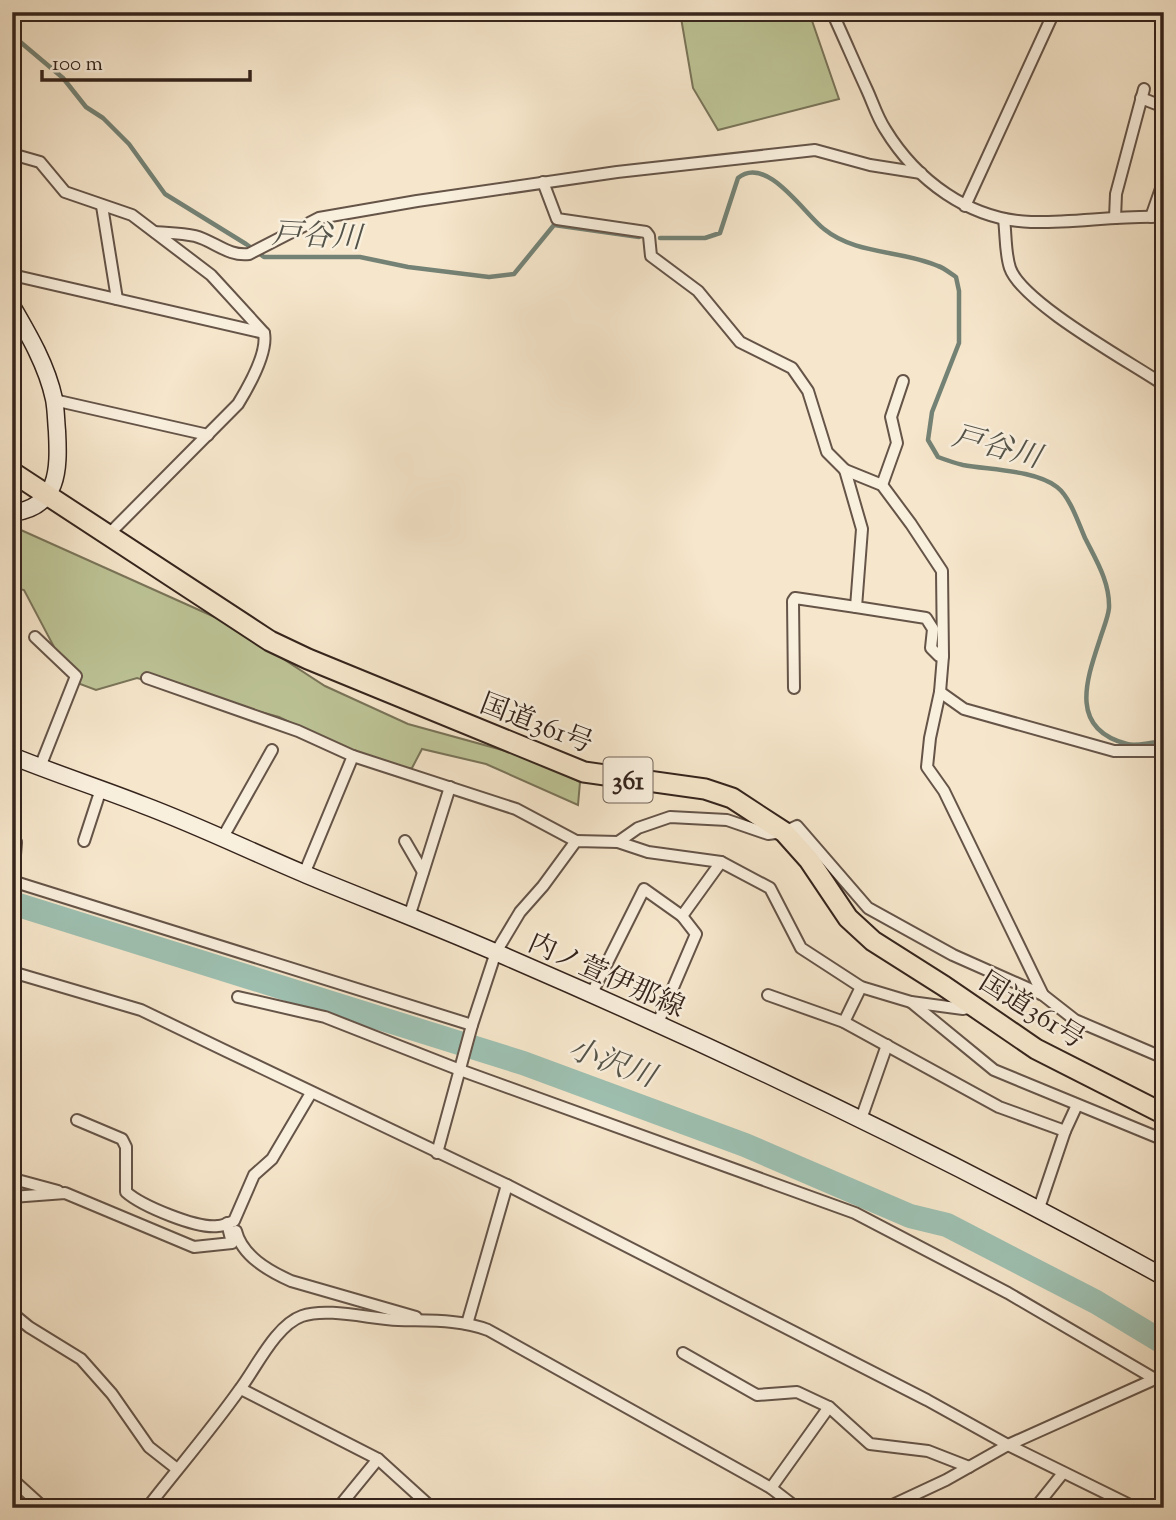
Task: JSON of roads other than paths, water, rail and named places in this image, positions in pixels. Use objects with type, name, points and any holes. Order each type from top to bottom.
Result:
[{"type":"highway","name":"国道361号","points":[[12,472],[270,641],[309,659],[584,772],[705,789],[732,799],[759,814],[784,832],[809,860],[848,918],[873,941],[1036,1049],[1164,1114]]},
{"type":"main road","points":[[12,306],[32,341],[54,400],[58,453],[56,477],[48,497],[25,511],[12,513]]},
{"type":"main road","name":"内ノ萱伊那線","points":[[12,756],[223,837],[304,874],[496,952],[861,1119],[1039,1208],[1164,1277]]},
{"type":"street","points":[[832,12],[884,128],[909,162],[942,192],[992,218],[1031,222],[1164,217]]},
{"type":"street","points":[[965,206],[1054,12]]},
{"type":"street","points":[[1115,218],[1116,194],[1142,93],[1164,107]]},
{"type":"street","points":[[155,232],[197,236],[227,251],[243,255],[318,218],[543,182],[815,150],[870,165],[922,173]]},
{"type":"street","points":[[12,154],[40,162],[65,192],[132,215],[211,275],[264,333],[266,343],[238,404],[107,536]]},
{"type":"street","points":[[1151,217],[1164,180]]},
{"type":"street","points":[[543,182],[557,219],[646,232],[649,236],[651,256],[698,292],[740,342],[792,368],[808,391],[827,452],[845,470],[882,485],[942,571],[943,656],[940,692],[927,767],[944,791],[1043,995]]},
{"type":"street","points":[[102,206],[117,299]]},
{"type":"street","points":[[1004,219],[1010,268],[1023,288],[1056,315],[1164,385]]},
{"type":"street","points":[[12,275],[264,333]]},
{"type":"street","points":[[882,485],[897,443],[891,417],[903,381]]},
{"type":"street","points":[[54,400],[208,435]]},
{"type":"street","points":[[845,470],[862,529],[856,607]]},
{"type":"street","points":[[794,688],[795,598],[926,618],[933,629],[931,649],[943,656]]},
{"type":"street","points":[[35,637],[76,676],[40,767]]},
{"type":"street","points":[[147,678],[298,731],[353,756],[516,808],[576,841],[618,842],[648,852],[721,862],[770,888],[801,948],[861,987],[911,1002],[963,1009],[973,1007]]},
{"type":"street","points":[[940,692],[964,709],[1114,751],[1164,751]]},
{"type":"street","points":[[223,837],[272,750]]},
{"type":"street","points":[[304,874],[353,756]]},
{"type":"street","points":[[409,916],[450,786]]},
{"type":"street","points":[[84,841],[101,789]]},
{"type":"street","points":[[618,842],[638,828],[670,817],[727,820],[768,834],[784,832],[797,826],[868,908],[953,955],[1043,995],[1075,1020],[1164,1058]]},
{"type":"street","points":[[405,841],[423,872]]},
{"type":"street","points":[[437,1153],[471,1027],[496,952],[520,912],[576,841]]},
{"type":"street","points":[[16,842],[13,881],[471,1027]]},
{"type":"street","points":[[682,916],[721,862]]},
{"type":"street","points":[[591,995],[644,889],[682,916],[696,934],[657,1025]]},
{"type":"street","points":[[12,972],[141,1010],[507,1185],[928,1400],[1008,1445],[1136,1508]]},
{"type":"street","points":[[844,1022],[861,987]]},
{"type":"street","points":[[768,995],[844,1022],[999,1107],[1065,1131]]},
{"type":"street","points":[[238,997],[325,1017],[460,1070],[855,1213],[1008,1293],[1159,1380]]},
{"type":"street","points":[[911,1002],[995,1070],[1164,1140]]},
{"type":"street","points":[[861,1119],[887,1045]]},
{"type":"street","points":[[17,1184],[21,1181],[27,1182],[65,1193],[194,1247],[232,1243],[231,1222],[254,1175],[272,1159],[311,1093]]},
{"type":"street","points":[[1039,1208],[1065,1131],[1077,1105]]},
{"type":"street","points":[[77,1120],[122,1139],[126,1147],[124,1184],[126,1192],[136,1201],[191,1222],[217,1227],[231,1222]]},
{"type":"street","points":[[467,1324],[507,1185]]},
{"type":"street","points":[[12,1197],[65,1193]]},
{"type":"street","points":[[231,1222],[242,1246],[268,1270],[279,1276],[422,1320]]},
{"type":"street","points":[[12,1312],[29,1327],[82,1359],[112,1394],[149,1447],[177,1469]]},
{"type":"street","points":[[147,1508],[241,1389],[287,1325],[302,1316],[325,1314],[467,1324],[488,1330],[771,1488],[797,1508]]},
{"type":"street","points":[[683,1353],[757,1395],[797,1392],[830,1407],[870,1444],[928,1451],[969,1467]]},
{"type":"street","points":[[886,1508],[1008,1445],[1159,1380]]},
{"type":"street","points":[[241,1389],[379,1459],[432,1508]]},
{"type":"street","points":[[771,1488],[830,1407]]},
{"type":"street","points":[[338,1508],[379,1459]]},
{"type":"street","points":[[1035,1508],[1063,1473]]},
{"type":"street","points":[[12,1479],[44,1508]]},
{"type":"waterway","name":"戸谷川","points":[[12,35],[63,78],[86,107],[103,118],[129,144],[165,194],[264,257],[360,257],[408,267],[489,277],[514,274],[554,225],[639,237]]},
{"type":"waterway","name":"戸谷川","points":[[660,238],[705,238],[720,233],[738,178],[749,173],[761,174],[785,189],[824,229],[850,244],[924,261],[956,277],[959,291],[959,343],[932,412],[928,440],[938,457],[963,465],[1037,477],[1062,491],[1102,572],[1109,598],[1108,616],[1087,687],[1089,715],[1096,727],[1109,737],[1127,744],[1164,742]]},
{"type":"waterway","name":"小沢川","points":[[12,903],[523,1063],[745,1145],[910,1216],[947,1225],[1096,1302],[1164,1343]]}]
